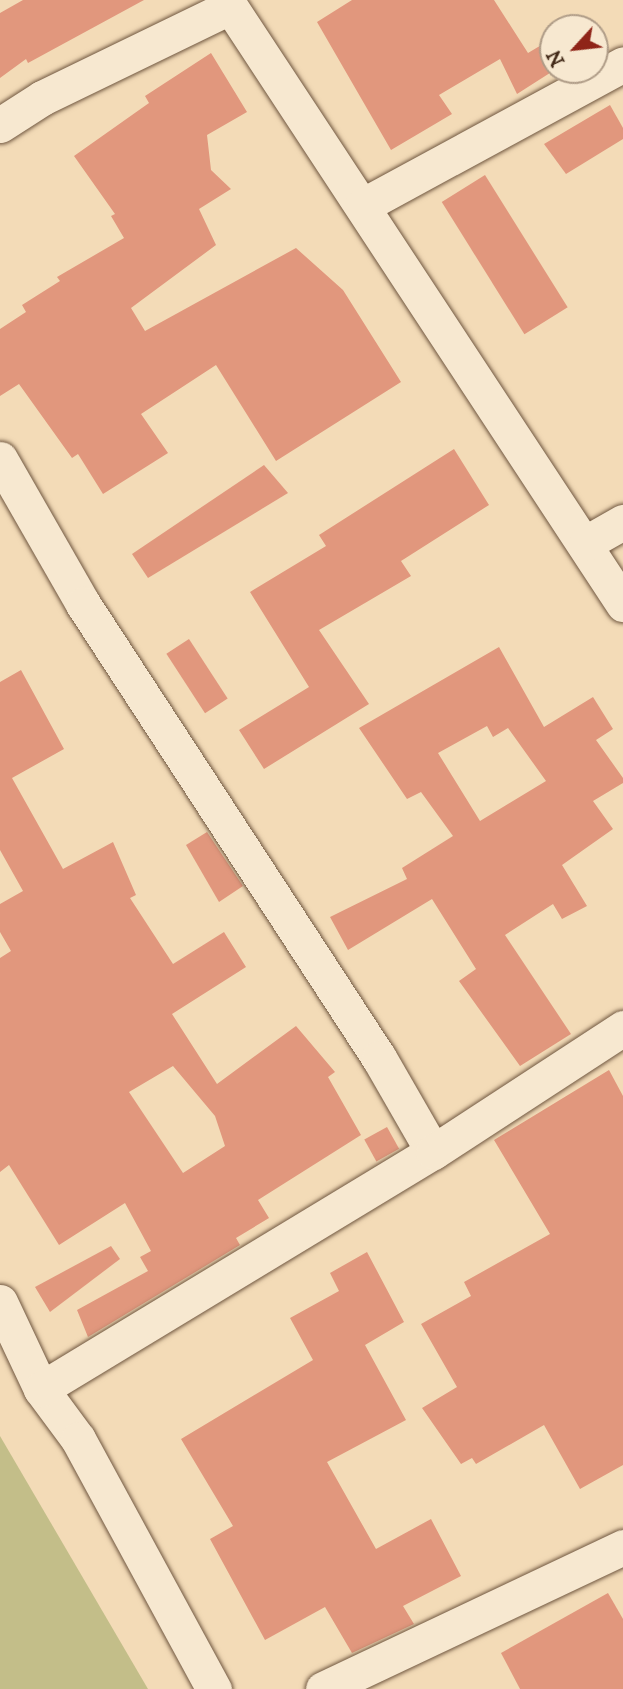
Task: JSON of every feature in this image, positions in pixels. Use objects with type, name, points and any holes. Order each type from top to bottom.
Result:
[{"type":"street","points":[[0,125],[42,98],[228,3],[586,543],[623,604]]},
{"type":"street","points":[[362,206],[623,64]]},
{"type":"street","points":[[0,459],[83,604],[379,1058],[433,1152]]},
{"type":"street","points":[[586,543],[623,522]]},
{"type":"street","points":[[41,1389],[433,1152],[623,1028]]},
{"type":"street","points":[[0,1302],[41,1389],[78,1439],[214,1689]]},
{"type":"street","points":[[323,1689],[623,1547]]},
{"type":"shaded area","points":[[0,1436],[148,1689],[0,1689]]},
{"type":"building","points":[[23,0],[144,0],[28,63],[26,59],[0,78],[0,13]]},
{"type":"building","points":[[352,0],[494,0],[528,53],[539,46],[539,80],[517,94],[500,59],[439,95],[452,114],[391,150],[317,22]]},
{"type":"building","points":[[211,53],[247,112],[207,135],[211,170],[231,189],[199,209],[216,245],[131,308],[145,331],[296,248],[343,290],[401,382],[276,461],[216,365],[141,414],[168,453],[103,494],[78,454],[72,458],[19,384],[0,396],[0,329],[26,312],[22,305],[60,281],[57,277],[124,238],[111,216],[115,214],[74,156],[149,103],[145,96]]},
{"type":"building","points":[[610,105],[623,128],[623,139],[566,174],[544,144]]},
{"type":"building","points":[[485,175],[568,307],[524,334],[442,202]]},
{"type":"building","points":[[454,449],[489,505],[401,561],[411,576],[319,630],[369,704],[264,769],[239,730],[309,687],[250,592],[326,546],[319,535]]},
{"type":"building","points":[[264,465],[288,493],[148,578],[132,554]]},
{"type":"building","points":[[189,639],[228,699],[205,713],[166,654]]},
{"type":"building","points":[[499,647],[544,727],[593,697],[613,729],[596,740],[623,778],[623,783],[593,801],[613,829],[562,865],[587,906],[562,919],[553,904],[505,935],[571,1034],[520,1066],[459,981],[476,969],[432,899],[348,950],[330,917],[407,879],[402,868],[453,836],[421,792],[407,799],[359,728]],"holes":[[[487,726],[493,737],[508,728],[546,781],[480,821],[438,753]]]},
{"type":"building","points":[[21,670],[64,749],[12,778],[63,869],[113,842],[136,895],[130,898],[173,964],[224,932],[246,967],[172,1014],[217,1084],[296,1026],[335,1072],[328,1077],[361,1135],[258,1200],[269,1218],[236,1238],[240,1245],[88,1337],[77,1310],[148,1271],[140,1257],[151,1251],[125,1203],[59,1245],[9,1165],[0,1172],[0,958],[11,951],[0,932],[0,904],[23,891],[0,850],[0,682]],"holes":[[[173,1066],[215,1116],[225,1146],[183,1173],[129,1092]]]},
{"type":"building","points":[[207,832],[243,886],[219,902],[186,845]]},
{"type":"building","points":[[609,1070],[623,1096],[623,1465],[580,1489],[544,1425],[476,1464],[472,1458],[461,1464],[422,1408],[457,1387],[421,1324],[471,1296],[464,1282],[550,1234],[494,1140]]},
{"type":"building","points":[[387,1127],[399,1149],[376,1161],[364,1140]]},
{"type":"building","points":[[111,1246],[120,1259],[50,1312],[35,1287]]},
{"type":"building","points":[[367,1252],[404,1322],[365,1345],[406,1420],[327,1462],[376,1549],[431,1519],[461,1576],[403,1606],[414,1624],[352,1653],[325,1607],[265,1640],[210,1539],[233,1526],[181,1439],[313,1360],[290,1318],[339,1291],[330,1273]]},
{"type":"building","points":[[608,1593],[623,1619],[623,1689],[520,1689],[501,1653]]}]
